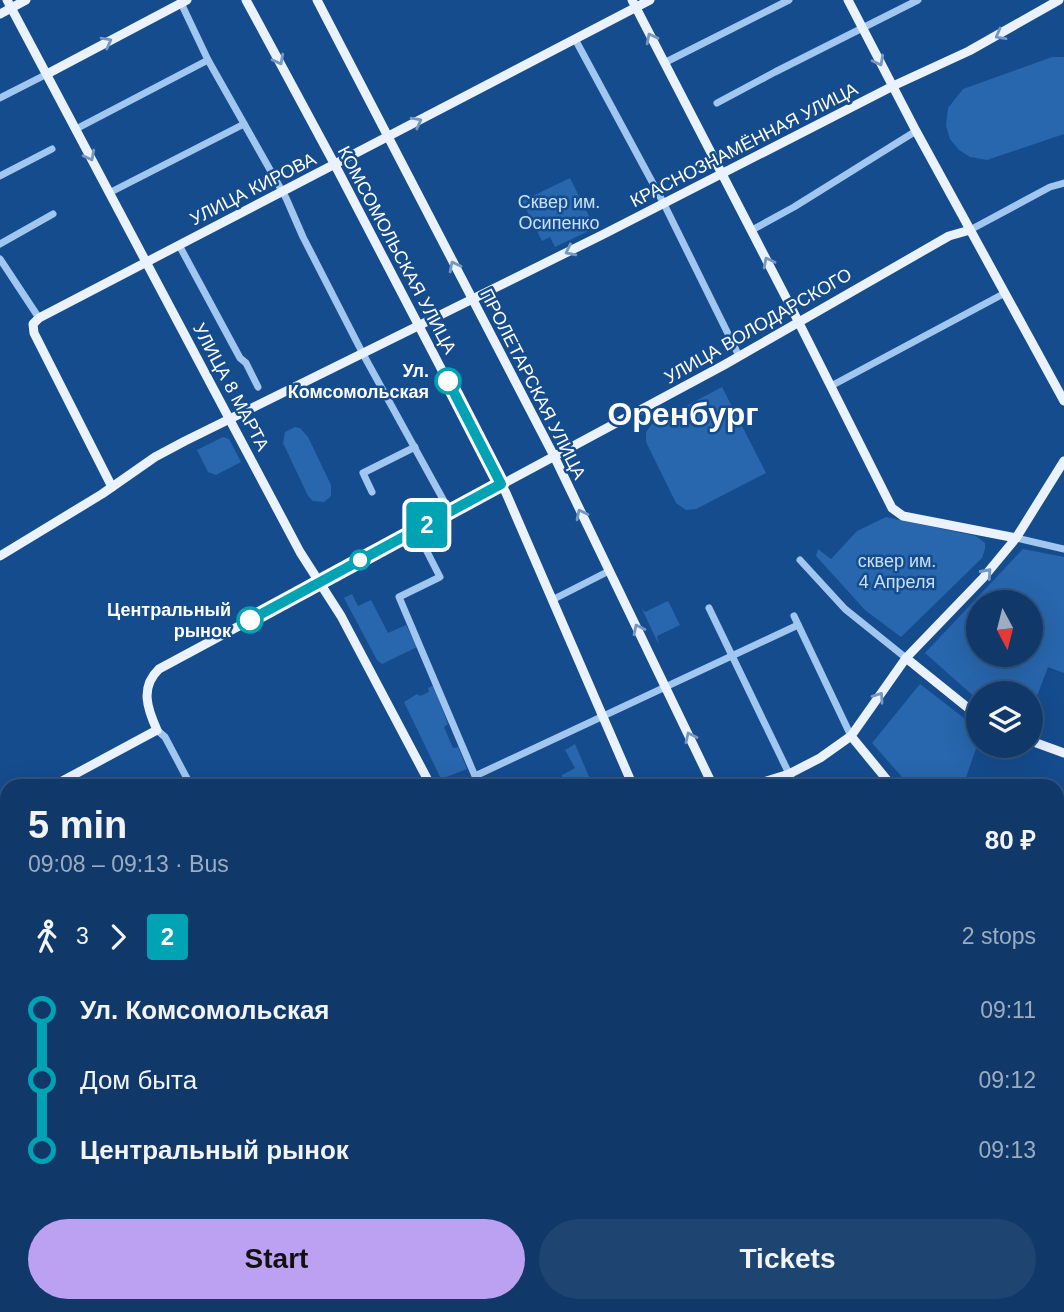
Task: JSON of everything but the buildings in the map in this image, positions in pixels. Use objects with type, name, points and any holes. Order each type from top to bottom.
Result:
[{"type":"main road","points":[[0,14],[9,4],[26,0]]},
{"type":"main road","name":"КОМСОМОЛЬСКАЯ УЛИЦА","points":[[246,0],[501,484],[630,779]]},
{"type":"main road","name":"ПРОЛЕТАРСКАЯ УЛИЦА","points":[[317,0],[554,456],[710,779]]},
{"type":"main road","name":"УЛИЦА КИРОВА","points":[[39,318],[575,39],[634,4],[650,0]]},
{"type":"main road","points":[[848,0],[916,131],[1064,401]]},
{"type":"main road","name":"КРАСНОЗНАМЁННАЯ УЛИЦА","points":[[0,556],[112,487],[155,457],[995,37],[1059,0]]},
{"type":"main road","points":[[47,74],[184,2]]},
{"type":"main road","name":"УЛИЦА 8 МАРТА","points":[[9,4],[300,552],[341,616],[427,779]]},
{"type":"main road","points":[[634,4],[892,508],[903,516],[1016,538]]},
{"type":"main road","name":"УЛИЦА ВОЛОДАРСКОГО","points":[[157,730],[147,694],[148,684],[159,669],[739,356],[949,236],[970,230]]},
{"type":"main road","points":[[39,318],[33,324],[34,333],[112,487]]},
{"type":"main road","points":[[773,779],[820,758],[851,736],[906,658],[983,578],[1016,538],[1064,461]]},
{"type":"main road","points":[[906,658],[966,706]]},
{"type":"main road","points":[[66,779],[157,730]]},
{"type":"main road","points":[[851,736],[886,779]]},
{"type":"main road","points":[[1043,745],[1064,753]]},
{"type":"street","points":[[664,63],[789,0]]},
{"type":"street","points":[[717,103],[918,0]]},
{"type":"street","points":[[184,2],[208,60],[282,192],[363,354],[450,512]]},
{"type":"street","points":[[575,39],[663,202],[739,356]]},
{"type":"street","points":[[76,129],[208,60]]},
{"type":"street","points":[[0,98],[47,74]]},
{"type":"street","points":[[109,193],[244,124]]},
{"type":"street","points":[[752,230],[916,131]]},
{"type":"street","points":[[0,176],[52,149]]},
{"type":"street","name":"УЛИЦА ВОЛОДАРСКОГО","points":[[970,230],[1050,187],[1064,183]]},
{"type":"street","points":[[0,244],[53,214]]},
{"type":"street","points":[[179,245],[258,387]]},
{"type":"street","points":[[0,259],[39,318]]},
{"type":"street","points":[[831,386],[1005,293]]},
{"type":"street","points":[[372,492],[363,473],[415,447]]},
{"type":"street","points":[[416,530],[440,577],[398,597],[475,776],[798,625]]},
{"type":"street","points":[[1016,538],[1064,549]]},
{"type":"street","points":[[800,560],[845,609],[906,658]]},
{"type":"street","points":[[552,600],[609,571]]},
{"type":"street","points":[[709,608],[792,779]]},
{"type":"street","points":[[794,616],[851,736]]},
{"type":"street","points":[[157,730],[164,737],[187,779]]},
{"type":"green space","points":[[1052,57],[1064,57],[1064,134],[987,160],[970,157],[959,150],[950,139],[946,126],[948,108],[963,89]]},
{"type":"green space","name":"Сквер им. Осипенко","points":[[570,178],[595,228],[555,247],[550,237],[542,241],[522,201]]},
{"type":"green space","points":[[722,387],[766,473],[696,509],[686,510],[676,503],[646,442],[646,432],[652,424]]},
{"type":"green space","points":[[295,427],[300,428],[308,437],[331,485],[331,496],[324,502],[313,501],[308,496],[283,443],[285,432]]},
{"type":"green space","points":[[223,437],[229,439],[241,462],[216,475],[208,472],[197,450]]},
{"type":"green space","name":"сквер им. 4 Апреля","points":[[886,517],[976,536],[985,543],[982,558],[901,637],[865,610],[816,556],[818,549],[831,559],[857,531]]},
{"type":"green space","points":[[1023,549],[1064,557],[1064,673],[1048,667],[1043,681],[966,681],[966,689],[925,653],[966,609],[966,667],[1043,667],[1043,590],[984,590]]},
{"type":"green space","points":[[352,594],[358,606],[371,600],[388,633],[406,625],[417,647],[382,664],[377,660],[344,598]]},
{"type":"green space","points":[[668,601],[680,625],[657,636],[659,645],[641,607],[645,612]]},
{"type":"green space","points":[[920,684],[966,720],[966,758],[973,758],[965,779],[904,779],[872,743]]},
{"type":"green space","points":[[432,686],[448,724],[444,727],[453,748],[458,747],[467,769],[441,779],[404,702],[417,694],[420,696],[429,692],[428,688]]},
{"type":"green space","points":[[575,744],[590,779],[562,779],[562,775],[575,768],[565,750]]},
{"type":"bus line","name":"2","points":[[250,620],[501,484],[448,381]]},
{"type":"place","name":"Ул. Комсомольская","points":[[448,381]]},
{"type":"place","name":"Центральный рынок","points":[[250,620]]},
{"type":"district","name":"Оренбург","points":[[683,414]]}]
